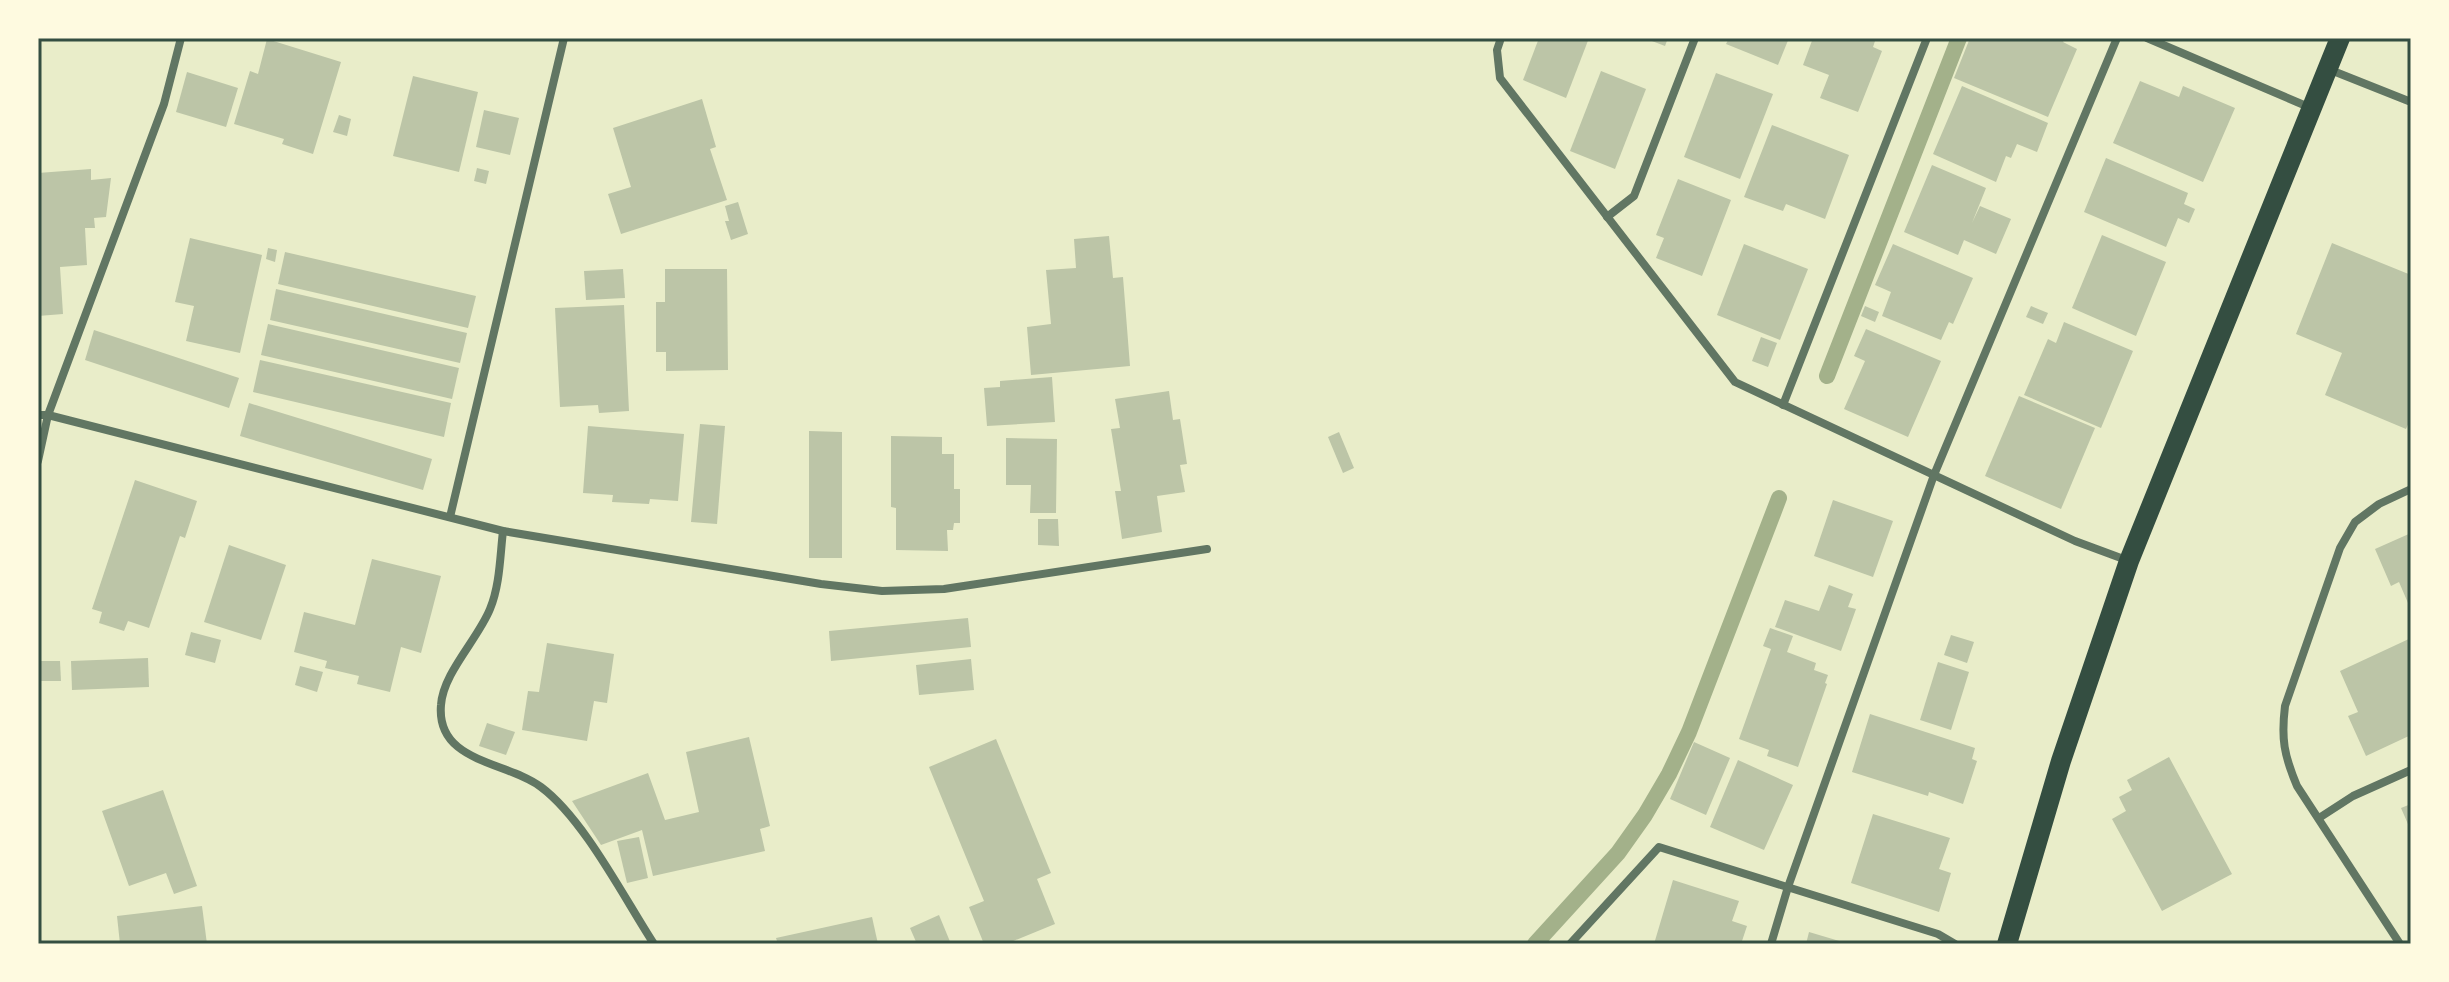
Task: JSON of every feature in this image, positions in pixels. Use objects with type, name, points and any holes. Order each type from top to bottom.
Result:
[{"type":"main road","points":[[2007,944],[2066,747],[2129,561],[2340,38]]},
{"type":"street","points":[[38,461],[43,415],[164,104],[181,38]]},
{"type":"street","points":[[450,517],[564,38]]},
{"type":"street","points":[[1501,38],[1497,50],[1500,78],[1735,382],[2075,541],[2129,561]]},
{"type":"street","points":[[1607,217],[1634,196],[1695,38]]},
{"type":"street","points":[[1783,405],[1927,38]]},
{"type":"street","points":[[1771,944],[1788,887],[1934,475],[2117,38]]},
{"type":"street","points":[[2147,38],[2311,108]]},
{"type":"street","points":[[2327,69],[2411,102]]},
{"type":"street","points":[[43,415],[503,531],[821,584],[882,591],[944,589],[1207,549]]},
{"type":"street","points":[[2400,944],[2297,786],[2286,761],[2282,733],[2285,706],[2340,548],[2355,522],[2379,504],[2411,489]]},
{"type":"street","points":[[503,531],[491,608],[442,692],[440,710],[443,727],[453,743],[467,755],[538,784],[558,801],[576,822],[654,944]]},
{"type":"street","points":[[2319,818],[2353,796],[2411,770]]},
{"type":"street","points":[[1570,944],[1659,847],[1938,934],[1955,944]]},
{"type":"building","points":[[1539,38],[1589,38],[1566,98],[1523,80]]},
{"type":"building","points":[[1644,38],[1668,38],[1665,46]]},
{"type":"building","points":[[1729,38],[1789,38],[1778,65],[1726,44]]},
{"type":"building","points":[[1813,38],[1876,38],[1873,47],[1882,51],[1858,112],[1820,98],[1829,75],[1803,65]]},
{"type":"building","points":[[1970,38],[2065,38],[2063,42],[2077,49],[2048,117],[1954,78]]},
{"type":"building","points":[[267,39],[341,62],[313,154],[282,144],[284,139],[234,124],[250,71],[258,74]]},
{"type":"building","points":[[1601,71],[1646,89],[1615,169],[1570,151]]},
{"type":"building","points":[[187,72],[238,88],[226,127],[176,112]]},
{"type":"building","points":[[1716,73],[1773,94],[1740,179],[1684,157]]},
{"type":"building","points":[[413,76],[478,92],[459,172],[393,156]]},
{"type":"building","points":[[2140,81],[2179,97],[2183,86],[2235,108],[2203,182],[2113,143]]},
{"type":"building","points":[[1962,86],[2048,123],[2037,152],[2017,144],[2011,158],[2006,156],[1996,182],[1933,154]]},
{"type":"building","points":[[702,99],[716,147],[710,149],[727,200],[621,234],[608,194],[631,187],[613,128]]},
{"type":"building","points":[[484,110],[519,118],[510,155],[476,147]]},
{"type":"building","points":[[339,115],[351,119],[347,136],[333,132]]},
{"type":"building","points":[[1772,125],[1849,155],[1825,219],[1786,204],[1783,211],[1744,197]]},
{"type":"building","points":[[2106,158],[2188,193],[2184,204],[2195,209],[2189,223],[2178,218],[2166,247],[2084,212]]},
{"type":"building","points":[[1932,165],[1986,188],[1972,223],[1980,206],[2011,219],[1996,254],[1964,240],[1958,255],[1904,232]]},
{"type":"building","points":[[477,168],[489,171],[486,184],[474,181]]},
{"type":"building","points":[[91,169],[91,180],[111,178],[106,217],[94,218],[95,228],[85,228],[87,265],[60,267],[63,314],[38,316],[38,173]]},
{"type":"building","points":[[1678,179],[1731,200],[1702,276],[1656,258],[1664,238],[1656,235]]},
{"type":"building","points":[[738,202],[748,234],[731,240],[725,221],[729,221],[725,206]]},
{"type":"building","points":[[2102,235],[2166,262],[2136,336],[2072,308]]},
{"type":"building","points":[[1109,236],[1113,278],[1123,277],[1130,366],[1031,375],[1027,327],[1051,324],[1046,270],[1076,268],[1074,239]]},
{"type":"building","points":[[190,238],[262,255],[240,353],[186,341],[194,306],[175,302]]},
{"type":"building","points":[[2332,243],[2411,275],[2411,418],[2406,429],[2325,395],[2342,353],[2296,334]]},
{"type":"building","points":[[1744,244],[1808,269],[1780,340],[1717,315]]},
{"type":"building","points":[[1893,244],[1973,278],[1953,324],[1949,322],[1941,340],[1882,316],[1891,292],[1875,285]]},
{"type":"building","points":[[268,248],[277,250],[275,262],[266,259]]},
{"type":"building","points":[[285,252],[476,296],[468,328],[278,284]]},
{"type":"building","points":[[623,269],[625,298],[586,300],[584,271]]},
{"type":"building","points":[[665,269],[727,269],[728,370],[666,371],[666,352],[656,352],[656,302],[665,302]]},
{"type":"building","points":[[276,289],[467,333],[460,363],[270,320]]},
{"type":"building","points":[[624,305],[629,411],[599,413],[598,405],[560,407],[555,308]]},
{"type":"building","points":[[1865,306],[1879,312],[1875,322],[1861,316]]},
{"type":"building","points":[[2031,306],[2048,313],[2043,324],[2026,317]]},
{"type":"building","points":[[2064,322],[2133,351],[2101,428],[2024,395],[2048,339],[2056,343]]},
{"type":"building","points":[[268,324],[459,368],[452,399],[261,355]]},
{"type":"building","points":[[1866,329],[1941,361],[1908,437],[1844,409],[1865,361],[1854,356]]},
{"type":"building","points":[[94,330],[239,378],[229,408],[85,360]]},
{"type":"building","points":[[1761,337],[1777,343],[1768,367],[1752,361]]},
{"type":"building","points":[[260,360],[451,403],[444,437],[253,392]]},
{"type":"building","points":[[1052,377],[1055,422],[987,426],[984,388],[1000,387],[1000,381]]},
{"type":"building","points":[[1169,391],[1173,420],[1180,419],[1187,464],[1180,465],[1185,492],[1157,496],[1162,532],[1122,539],[1115,491],[1121,491],[1111,429],[1120,428],[1115,399]]},
{"type":"building","points":[[2019,396],[2095,428],[2061,509],[1985,476]]},
{"type":"building","points":[[249,403],[432,459],[423,490],[240,436]]},
{"type":"building","points":[[700,424],[725,426],[717,524],[691,522]]},
{"type":"building","points":[[588,426],[684,434],[678,501],[650,499],[649,504],[612,502],[613,495],[583,493]]},
{"type":"building","points":[[809,431],[842,432],[842,558],[809,558]]},
{"type":"building","points":[[1339,432],[1354,468],[1343,473],[1328,437]]},
{"type":"building","points":[[891,436],[942,437],[942,454],[954,454],[954,489],[960,489],[960,523],[954,523],[953,530],[947,530],[948,551],[896,550],[896,508],[891,507]]},
{"type":"building","points":[[1006,438],[1057,439],[1056,513],[1030,513],[1031,485],[1006,485]]},
{"type":"building","points":[[135,480],[197,501],[185,538],[180,536],[149,628],[128,621],[124,631],[99,623],[102,612],[92,609]]},
{"type":"building","points":[[1833,500],[1893,521],[1873,577],[1814,556]]},
{"type":"building","points":[[1038,519],[1058,519],[1059,546],[1038,545]]},
{"type":"building","points":[[2411,533],[2411,610],[2399,582],[2391,586],[2375,549]]},
{"type":"building","points":[[229,545],[286,565],[261,640],[204,622]]},
{"type":"building","points":[[372,559],[441,576],[421,653],[401,647],[390,692],[357,684],[359,676],[325,668],[327,661],[294,652],[304,612],[355,625]]},
{"type":"building","points":[[1829,585],[1853,594],[1848,607],[1856,609],[1841,651],[1775,627],[1785,600],[1819,611]]},
{"type":"building","points":[[968,618],[971,647],[831,661],[829,631]]},
{"type":"building","points":[[1770,628],[1793,636],[1787,652],[1816,663],[1814,670],[1828,675],[1798,767],[1767,756],[1769,750],[1739,739],[1771,649],[1763,646]]},
{"type":"building","points":[[191,632],[221,640],[215,663],[185,655]]},
{"type":"building","points":[[1951,635],[1974,642],[1967,663],[1944,655]]},
{"type":"building","points":[[2411,638],[2411,735],[2366,756],[2348,716],[2358,712],[2340,671]]},
{"type":"building","points":[[547,643],[614,654],[607,703],[594,701],[587,741],[522,730],[528,691],[539,692]]},
{"type":"building","points":[[148,658],[149,687],[72,690],[71,661]]},
{"type":"building","points":[[971,659],[974,690],[919,695],[916,665]]},
{"type":"building","points":[[38,661],[60,661],[61,681],[38,681]]},
{"type":"building","points":[[1938,662],[1969,672],[1951,730],[1920,720]]},
{"type":"building","points":[[300,666],[323,672],[317,692],[295,685]]},
{"type":"building","points":[[1870,714],[1975,748],[1972,759],[1977,761],[1963,804],[1852,772]]},
{"type":"building","points":[[487,723],[515,732],[506,755],[479,746]]},
{"type":"building","points":[[749,737],[770,826],[760,829],[765,851],[653,876],[642,830],[601,845],[572,801],[648,773],[665,820],[699,812],[686,752]]},
{"type":"building","points":[[996,739],[1051,873],[1037,879],[1055,924],[1006,944],[984,944],[969,907],[984,901],[929,767]]},
{"type":"building","points":[[1694,742],[1730,758],[1706,815],[1670,799]]},
{"type":"building","points":[[2169,757],[2232,874],[2162,911],[2112,819],[2126,811],[2119,797],[2132,790],[2127,780]]},
{"type":"building","points":[[1738,760],[1793,785],[1764,850],[1710,827]]},
{"type":"building","points":[[163,790],[197,886],[174,894],[166,873],[129,886],[102,811]]},
{"type":"building","points":[[2411,804],[2411,831],[2401,808]]},
{"type":"building","points":[[1873,814],[1950,838],[1939,869],[1951,873],[1939,912],[1851,883]]},
{"type":"building","points":[[639,837],[648,878],[627,883],[617,841]]},
{"type":"building","points":[[1673,880],[1739,901],[1732,921],[1747,926],[1741,944],[1654,944]]},
{"type":"building","points":[[202,906],[207,944],[120,944],[117,916]]},
{"type":"building","points":[[939,915],[951,944],[917,944],[910,928]]},
{"type":"building","points":[[872,917],[878,944],[778,944],[776,938]]},
{"type":"building","points":[[1809,932],[1846,943],[1846,944],[1806,944]]},
{"type":"waterway","points":[[1827,376],[1959,38]]},
{"type":"waterway","points":[[1535,944],[1618,853],[1669,774],[1689,732],[1779,498]]}]
